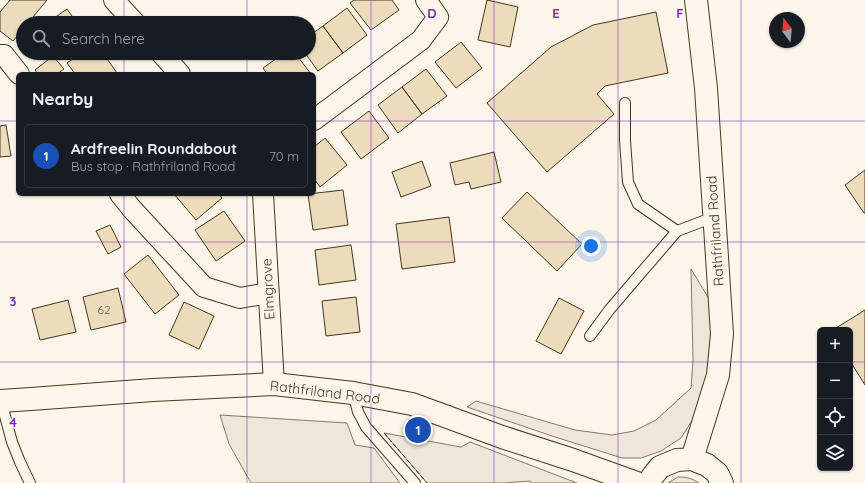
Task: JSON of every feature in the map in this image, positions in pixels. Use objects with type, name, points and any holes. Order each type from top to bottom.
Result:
[{"type":"main road","name":"Rathfriland Road","points":[[692,459],[718,375],[722,334],[706,88],[696,0]]},
{"type":"main road","name":"Rathfriland Road","points":[[1,401],[152,390],[274,384],[354,393],[412,404],[502,437],[637,483]]},
{"type":"main road","points":[[649,483],[660,468],[677,460],[692,459],[707,465],[716,473],[722,483]]},
{"type":"street","points":[[114,0],[129,16]]},
{"type":"street","points":[[316,119],[421,40],[438,17],[426,0]]},
{"type":"street","points":[[0,55],[4,55],[17,72]]},
{"type":"street","points":[[167,60],[178,72]]},
{"type":"street","points":[[122,196],[204,287],[240,298],[268,293]]},
{"type":"street","name":"Elmgrove","points":[[263,196],[274,384]]},
{"type":"lane","points":[[625,103],[625,141],[628,182],[638,204],[677,231]]},
{"type":"lane","points":[[590,336],[610,308],[677,231],[714,217]]},
{"type":"lane","points":[[354,393],[358,412],[366,427],[415,483]]},
{"type":"lane","points":[[1,401],[12,442],[30,483]]},
{"type":"shaded area","points":[[691,269],[717,312],[707,374],[693,419],[681,438],[661,451],[641,458],[622,458],[467,407],[476,401],[575,430],[612,435],[634,431],[656,420],[691,388],[693,360]]},
{"type":"shaded area","points":[[220,415],[347,423],[355,445],[374,448],[400,483],[251,483],[229,444]]},
{"type":"shaded area","points":[[384,433],[461,447],[470,442],[577,483],[531,483],[530,481],[504,483],[427,483]]},
{"type":"shaded area","points":[[678,477],[689,478],[699,483],[668,483]]},
{"type":"building","points":[[10,0],[47,0],[34,16],[16,16],[16,37],[13,41],[0,31],[0,12]]},
{"type":"building","points":[[354,0],[392,0],[399,10],[371,30],[350,3]]},
{"type":"building","points":[[487,0],[518,7],[510,47],[478,40]]},
{"type":"building","points":[[347,8],[367,35],[343,53],[323,26]]},
{"type":"building","points":[[67,9],[72,16],[57,16]]},
{"type":"building","points":[[656,12],[668,73],[605,86],[597,94],[614,114],[547,172],[487,103],[551,47],[593,25]]},
{"type":"building","points":[[323,26],[343,53],[318,71],[310,60],[316,60],[316,31]]},
{"type":"building","points":[[461,42],[482,68],[456,88],[435,62]]},
{"type":"building","points":[[48,60],[56,60],[64,69],[60,72],[36,72],[35,70]]},
{"type":"building","points":[[71,60],[108,60],[116,72],[74,72],[67,63]]},
{"type":"building","points":[[274,60],[300,60],[309,72],[266,72],[263,68]]},
{"type":"building","points":[[426,69],[447,96],[422,114],[402,87]]},
{"type":"building","points":[[402,87],[422,114],[398,133],[378,105]]},
{"type":"building","points":[[369,111],[389,138],[361,159],[341,132]]},
{"type":"building","points":[[6,125],[11,156],[0,157],[0,126]]},
{"type":"building","points":[[325,138],[347,165],[320,187],[316,182],[316,145]]},
{"type":"building","points":[[494,152],[501,182],[471,189],[469,182],[455,185],[450,163]]},
{"type":"building","points":[[422,161],[431,186],[401,197],[392,172]]},
{"type":"building","points":[[865,170],[865,213],[864,213],[845,185]]},
{"type":"building","points":[[343,190],[348,225],[313,230],[308,196],[316,196],[316,193]]},
{"type":"building","points":[[527,192],[582,244],[557,271],[502,218]]},
{"type":"building","points":[[176,196],[220,196],[222,198],[196,220]]},
{"type":"building","points":[[224,211],[245,241],[216,261],[195,230]]},
{"type":"building","points":[[449,217],[455,262],[402,269],[396,224]]},
{"type":"building","points":[[110,225],[121,247],[108,254],[96,231]]},
{"type":"building","points":[[351,245],[356,280],[319,285],[315,250]]},
{"type":"building","points":[[148,255],[179,295],[155,314],[124,274]]},
{"type":"building","points":[[118,288],[126,322],[91,330],[83,297]]},
{"type":"building","points":[[356,297],[360,332],[326,336],[322,301]]},
{"type":"building","points":[[559,298],[584,311],[561,354],[536,341]]},
{"type":"building","points":[[68,300],[76,332],[40,340],[32,309]]},
{"type":"building","points":[[184,302],[214,316],[199,349],[169,335]]},
{"type":"building","points":[[865,310],[865,385],[853,366],[853,327],[838,327]]},
{"type":"building","points":[[409,432],[423,436],[422,440],[408,436]]},
{"type":"fence","points":[[384,433],[427,483]]},
{"type":"place","name":"Ardfreelin Roundabout","points":[[418,430]]}]
